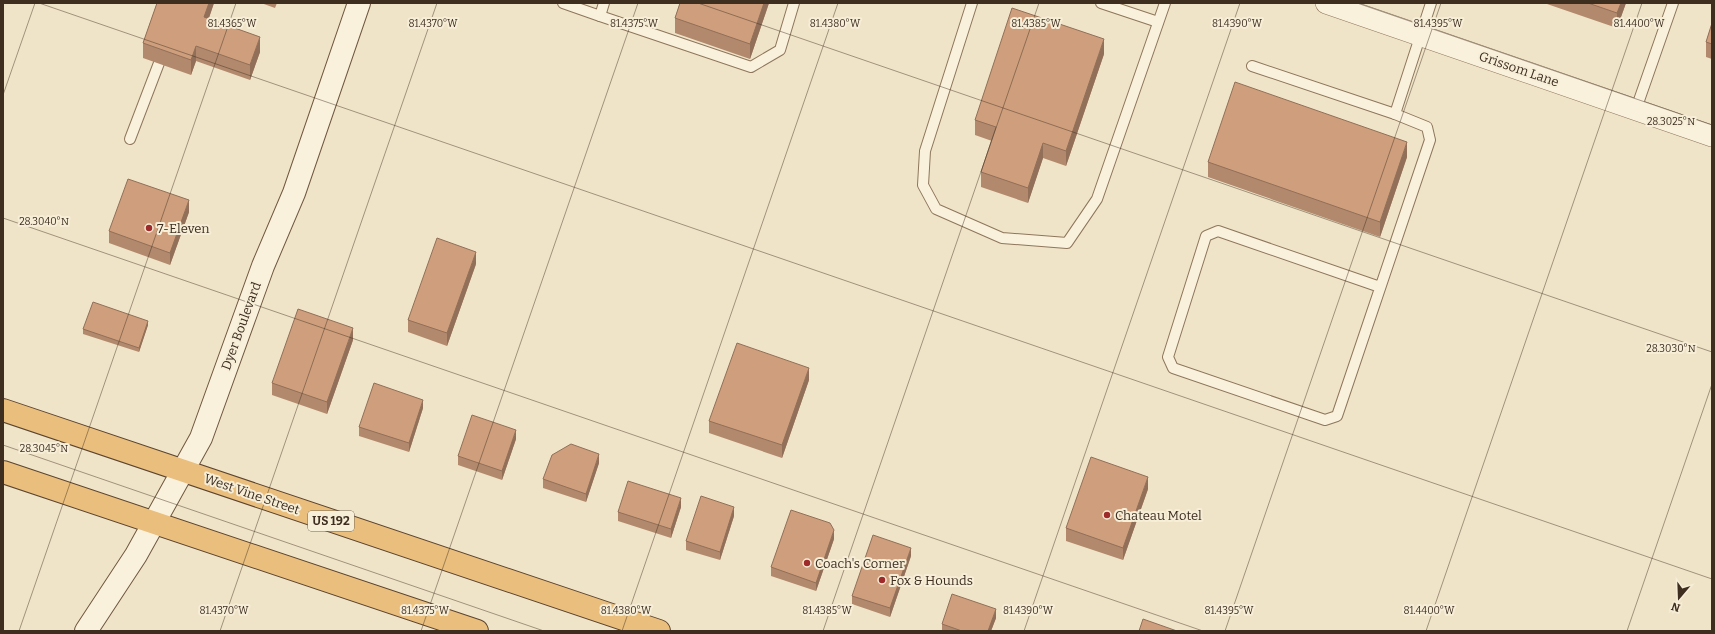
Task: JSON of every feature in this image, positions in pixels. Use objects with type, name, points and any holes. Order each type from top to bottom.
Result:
[{"type":"highway","name":"West Vine Street","points":[[3,410],[659,631]]},
{"type":"highway","points":[[3,472],[477,631]]},
{"type":"main road","name":"Dyer Boulevard","points":[[86,631],[136,555],[201,438],[263,266],[294,193],[359,3]]},
{"type":"street","name":"Grissom Lane","points":[[1326,3],[1712,136]]},
{"type":"lane","points":[[563,3],[751,67],[780,50],[794,3]]},
{"type":"lane","points":[[600,16],[604,3]]},
{"type":"lane","points":[[972,3],[925,151],[923,185],[936,209],[1002,238],[1067,243],[1097,199],[1165,3]]},
{"type":"lane","points":[[1101,3],[1158,22]]},
{"type":"lane","points":[[1395,114],[1431,3]]},
{"type":"lane","points":[[1636,109],[1674,3]]},
{"type":"lane","points":[[130,138],[159,64]]},
{"type":"lane","points":[[1252,66],[1395,114],[1427,127],[1430,140],[1337,416],[1325,420],[1173,368],[1168,357],[1206,236],[1218,232],[1380,287]]},
{"type":"building","points":[[157,3],[209,3],[204,17],[260,37],[250,65],[196,46],[191,60],[143,43]]},
{"type":"building","points":[[680,3],[764,3],[750,44],[675,18]]},
{"type":"building","points":[[1588,3],[1621,3],[1617,13]]},
{"type":"building","points":[[1012,8],[1104,39],[1066,151],[1043,143],[1028,188],[981,172],[996,127],[975,120]]},
{"type":"building","points":[[1712,23],[1712,44],[1706,42]]},
{"type":"building","points":[[1235,82],[1407,142],[1380,222],[1208,162]]},
{"type":"building","name":"7-Eleven","points":[[128,179],[189,200],[170,253],[109,231]]},
{"type":"building","points":[[437,238],[476,252],[447,333],[408,320]]},
{"type":"building","points":[[93,302],[148,321],[139,348],[83,329]]},
{"type":"building","points":[[298,309],[353,328],[327,402],[272,383]]},
{"type":"building","points":[[737,343],[809,368],[782,445],[709,421]]},
{"type":"building","points":[[374,383],[423,400],[409,443],[359,427]]},
{"type":"building","points":[[472,415],[516,430],[502,471],[458,456]]},
{"type":"building","points":[[571,444],[599,454],[586,494],[543,479],[552,455]]},
{"type":"building","name":"Chateau Motel","points":[[1091,457],[1148,477],[1123,548],[1066,528]]},
{"type":"building","points":[[628,481],[681,498],[671,529],[618,512]]},
{"type":"building","points":[[701,496],[734,507],[720,552],[686,541]]},
{"type":"building","points":[[791,510],[830,523],[834,530],[816,583],[771,567]]},
{"type":"building","name":"Fox & Hounds","points":[[873,535],[911,548],[890,608],[852,596]]},
{"type":"building","points":[[952,594],[996,609],[988,631],[962,631],[942,624]]},
{"type":"building","points":[[1143,619],[1177,631],[1139,631]]},
{"type":"place","name":"7-Eleven","points":[[149,228]]},
{"type":"place","name":"Chateau Motel","points":[[1107,515]]},
{"type":"place","name":"Coach's Corner","points":[[807,563]]},
{"type":"place","name":"Fox & Hounds","points":[[882,580]]}]
